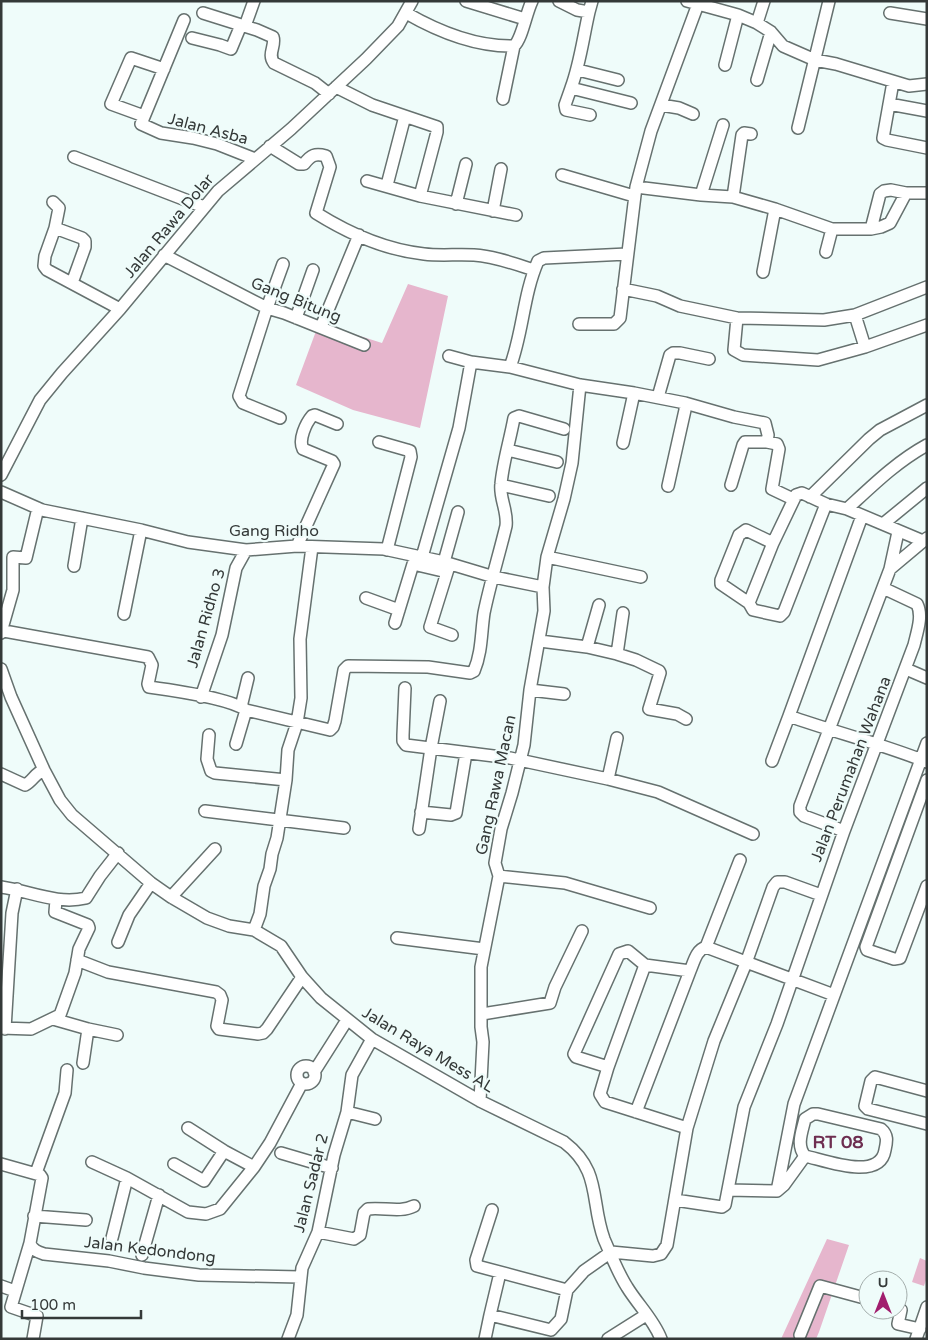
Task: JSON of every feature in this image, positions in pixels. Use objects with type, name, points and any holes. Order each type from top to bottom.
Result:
[{"type":"street","name":"Jalan Rawa Dolar","points":[[1,475],[40,400],[120,309],[204,207],[218,191],[333,90],[387,38],[406,13],[412,1]]},
{"type":"street","points":[[466,1],[524,19]]},
{"type":"street","points":[[503,99],[514,46],[518,43],[524,19],[532,1]]},
{"type":"street","points":[[559,1],[578,10],[590,7],[581,46],[578,70],[565,105],[566,110],[590,115]]},
{"type":"street","points":[[757,23],[764,1]]},
{"type":"street","points":[[798,128],[829,1]]},
{"type":"street","points":[[192,38],[231,49],[243,26],[251,2]]},
{"type":"street","points":[[579,324],[617,323],[620,318],[635,192],[651,131],[693,3],[718,5],[757,23],[771,32],[783,46],[815,60],[836,64],[910,86],[927,84]]},
{"type":"street","points":[[406,13],[430,27],[458,37],[500,46],[514,46]]},
{"type":"street","points":[[890,13],[927,19]]},
{"type":"street","points":[[203,14],[272,37],[274,41],[271,56],[274,63],[315,83],[437,128],[420,196]]},
{"type":"street","points":[[725,65],[738,15]]},
{"type":"street","points":[[164,69],[131,58],[111,104],[144,116],[164,69],[184,20]]},
{"type":"street","points":[[757,80],[771,32]]},
{"type":"street","points":[[578,70],[618,80]]},
{"type":"street","points":[[893,82],[883,134],[884,139],[927,148]]},
{"type":"street","points":[[572,88],[631,103]]},
{"type":"street","points":[[889,104],[927,111]]},
{"type":"street","points":[[660,105],[679,108],[693,114]]},
{"type":"street","name":"Jalan Asba","points":[[144,116],[141,124],[154,131],[217,144],[255,159]]},
{"type":"street","points":[[387,186],[405,116]]},
{"type":"street","points":[[701,195],[722,125]]},
{"type":"street","points":[[733,197],[742,135],[744,133],[751,134]]},
{"type":"street","points":[[270,146],[299,164],[304,164],[313,154],[326,156],[330,167],[316,213],[341,229],[387,247],[424,254],[477,255],[534,270]]},
{"type":"street","points":[[74,157],[204,207]]},
{"type":"street","points":[[456,204],[466,164]]},
{"type":"street","points":[[493,211],[501,169]]},
{"type":"street","points":[[562,175],[635,192],[733,197],[832,228],[871,228],[881,227],[890,223],[906,193]]},
{"type":"street","points":[[367,181],[420,196],[516,215]]},
{"type":"street","points":[[871,228],[880,194],[884,191],[927,193]]},
{"type":"street","points":[[53,202],[58,208],[55,228],[45,256],[44,266],[47,270],[120,309]]},
{"type":"street","points":[[763,272],[775,209]]},
{"type":"street","points":[[55,228],[82,238],[85,241],[85,247],[72,283]]},
{"type":"street","points":[[826,252],[832,228]]},
{"type":"street","points":[[321,327],[359,235]]},
{"type":"street","points":[[510,367],[534,270],[538,261],[544,258],[627,254]]},
{"type":"street","name":"Gang Bitung","points":[[164,255],[267,308],[364,345]]},
{"type":"street","points":[[280,418],[243,404],[239,396],[283,264]]},
{"type":"street","points":[[296,318],[313,270]]},
{"type":"street","points":[[623,290],[657,296],[680,306],[737,318],[824,320],[855,315],[927,287]]},
{"type":"street","points":[[855,315],[864,347]]},
{"type":"street","points":[[737,318],[734,350],[743,355],[818,360],[864,347],[927,324]]},
{"type":"street","points":[[658,397],[670,355],[680,352],[709,359]]},
{"type":"street","points":[[449,356],[471,362],[510,367],[580,385],[658,397],[764,422],[768,435],[767,442]]},
{"type":"street","points":[[422,557],[459,428],[471,362]]},
{"type":"street","name":"Gang Rawa Macan","points":[[480,1101],[483,1058],[481,967],[499,876],[495,863],[501,829],[524,744],[530,690],[544,611],[547,557],[564,499],[572,463],[580,385]]},
{"type":"street","points":[[624,443],[634,393]]},
{"type":"street","points":[[668,486],[686,403]]},
{"type":"street","points":[[810,497],[868,439],[880,430],[927,405]]},
{"type":"street","points":[[297,546],[334,464],[329,459],[303,449],[301,440],[312,416],[315,415],[337,424]]},
{"type":"street","points":[[38,508],[26,558],[13,557],[13,590],[1,632],[4,631],[148,658],[152,664],[149,687],[201,697],[330,730],[333,728],[344,670],[348,666],[428,667],[470,673],[474,671],[480,652],[484,615],[507,516],[501,485],[514,418],[519,416],[564,429]]},
{"type":"street","points":[[380,442],[410,451],[411,456],[387,550]]},
{"type":"street","points":[[731,485],[745,442],[777,444],[778,449],[772,489],[793,498]]},
{"type":"street","points":[[846,509],[889,471],[911,454],[927,445]]},
{"type":"street","points":[[508,450],[557,462]]},
{"type":"street","points":[[501,485],[549,496]]},
{"type":"street","points":[[882,524],[927,488]]},
{"type":"street","name":"Gang Ridho","points":[[1,492],[38,508],[188,542],[246,550],[297,546],[387,550],[422,557],[447,566],[544,590]]},
{"type":"street","points":[[749,603],[793,498],[799,494],[846,509],[898,532],[925,539]]},
{"type":"street","points":[[773,543],[746,530],[739,535],[721,584],[749,603],[753,610],[780,616],[784,612],[826,504]]},
{"type":"street","points":[[452,635],[430,627],[447,566],[458,512]]},
{"type":"street","points":[[772,761],[862,516]]},
{"type":"street","points":[[74,566],[82,518]]},
{"type":"street","points":[[124,614],[141,530]]},
{"type":"street","points":[[844,831],[804,816],[800,809],[828,730],[890,569],[898,532]]},
{"type":"street","points":[[890,569],[925,539]]},
{"type":"street","points":[[254,930],[260,914],[264,886],[270,869],[286,780],[288,750],[297,723],[301,698],[300,639],[312,547]]},
{"type":"street","name":"Jalan Ridho 3","points":[[201,697],[222,635],[236,568],[246,550]]},
{"type":"street","points":[[547,557],[641,577]]},
{"type":"street","points":[[395,623],[413,564],[447,566]]},
{"type":"street","name":"Jalan Perumahan Wahana","points":[[728,1190],[744,1107],[793,980],[820,895],[914,645],[919,616],[917,604],[883,588]]},
{"type":"street","points":[[366,598],[399,610]]},
{"type":"street","points":[[587,647],[599,605]]},
{"type":"street","points":[[617,654],[623,614]]},
{"type":"street","points":[[540,641],[587,647],[617,654],[636,660],[659,671],[649,710],[677,714],[686,719]]},
{"type":"street","name":"Jalan Raya Mess AL","points":[[1,669],[11,697],[44,770],[60,800],[72,815],[151,883],[207,918],[229,926],[254,930],[281,946],[302,977],[321,998],[372,1038],[480,1101],[564,1142],[576,1151],[590,1172],[604,1237],[626,1286],[658,1330],[661,1339]]},
{"type":"street","points":[[906,669],[927,678]]},
{"type":"street","points":[[236,744],[248,678]]},
{"type":"street","points":[[405,688],[404,743],[520,761],[608,779],[658,792],[753,834]]},
{"type":"street","points":[[530,690],[564,694]]},
{"type":"street","points":[[418,829],[440,700]]},
{"type":"street","points":[[789,716],[924,761]]},
{"type":"street","points":[[209,736],[207,760],[211,771],[215,773],[286,780]]},
{"type":"street","points":[[608,779],[617,738]]},
{"type":"street","points":[[777,1191],[791,1115],[834,995],[924,761],[927,743]]},
{"type":"street","points":[[421,812],[456,814],[466,753]]},
{"type":"street","points":[[1,774],[25,785],[38,772],[44,770]]},
{"type":"street","points":[[927,780],[866,950],[894,959],[900,958],[927,886]]},
{"type":"street","points":[[205,811],[344,828]]},
{"type":"street","points":[[171,897],[215,849]]},
{"type":"street","points":[[1,887],[17,889],[56,900],[86,898],[118,853]]},
{"type":"street","points":[[706,947],[740,860]]},
{"type":"street","points":[[499,876],[565,883],[650,908]]},
{"type":"street","points":[[490,1315],[552,1330],[562,1319],[567,1290],[584,1271],[611,1252],[653,1256],[661,1254],[667,1245],[686,1128],[714,1040],[746,963],[773,887],[778,882],[784,882],[820,895]]},
{"type":"street","points":[[118,942],[128,915],[151,883]]},
{"type":"street","points":[[17,889],[12,913],[3,1028],[31,1029],[60,1015],[67,998],[79,949],[89,928],[85,924],[55,912],[56,900]]},
{"type":"street","points":[[482,1014],[550,1003],[555,987],[582,931]]},
{"type":"street","points":[[397,938],[484,949]]},
{"type":"street","points":[[636,1112],[690,970],[701,948],[706,947],[834,995]]},
{"type":"street","points":[[608,1067],[576,1057],[574,1054],[619,954],[628,952],[645,965],[690,970]]},
{"type":"street","points":[[77,960],[108,972],[216,992],[222,1000],[217,1026],[219,1029],[258,1034],[264,1033],[302,977]]},
{"type":"street","points":[[645,965],[601,1088],[602,1098],[605,1102],[686,1128]]},
{"type":"street","points":[[53,1019],[117,1035]]},
{"type":"street","points":[[92,1162],[128,1178],[188,1212],[198,1214],[215,1212],[226,1204],[254,1168],[270,1143],[302,1082],[312,1081],[314,1072],[347,1020]]},
{"type":"street","points":[[83,1064],[88,1029]]},
{"type":"street","name":"Jalan Sadar 2","points":[[288,1339],[297,1315],[302,1268],[318,1232],[347,1112],[352,1075],[372,1038]]},
{"type":"street","points":[[36,1173],[65,1093],[67,1070]]},
{"type":"street","points":[[927,1091],[875,1077],[871,1081],[865,1106],[868,1109],[927,1124]]},
{"type":"street","points":[[347,1112],[375,1119]]},
{"type":"street","points":[[813,1114],[874,1126],[885,1133],[887,1139],[884,1155],[881,1159],[865,1168],[847,1166],[805,1156],[801,1150],[800,1142],[805,1119],[813,1114]]},
{"type":"street","points":[[188,1128],[224,1152],[254,1168]]},
{"type":"street","points":[[174,1164],[204,1181],[224,1152]]},
{"type":"street","points":[[282,1153],[332,1168]]},
{"type":"street","points":[[675,1200],[722,1207],[725,1205],[728,1190],[777,1191],[805,1156]]},
{"type":"street","points":[[1,1164],[36,1173],[42,1178],[30,1243],[11,1308],[37,1316],[34,1339]]},
{"type":"street","points":[[112,1238],[128,1178]]},
{"type":"street","points":[[142,1255],[159,1195]]},
{"type":"street","points":[[318,1232],[354,1239],[360,1235],[364,1212],[368,1209],[409,1209],[414,1206]]},
{"type":"street","points":[[492,1210],[476,1260],[477,1266],[567,1290]]},
{"type":"street","points":[[34,1216],[86,1220]]},
{"type":"street","name":"Jalan Kedondong","points":[[30,1243],[31,1247],[36,1251],[44,1254],[109,1261],[144,1268],[199,1275],[300,1277]]},
{"type":"street","points":[[485,1339],[500,1273]]},
{"type":"street","points":[[1,1286],[15,1291]]},
{"type":"street","points":[[800,1335],[820,1286],[858,1296]]},
{"type":"street","points":[[899,1320],[898,1324],[918,1334],[927,1308]]},
{"type":"street","points":[[608,1339],[646,1315]]},
{"type":"shaded area","points":[[408,284],[448,296],[420,428],[353,410],[296,385],[319,323],[382,343]]},
{"type":"shaded area","points":[[827,1239],[849,1245],[816,1339],[781,1339]]},
{"type":"shaded area","points":[[920,1258],[927,1261],[927,1277],[924,1286],[912,1282]]},
{"type":"district","name":"RT 08","points":[[838,1142]]}]
